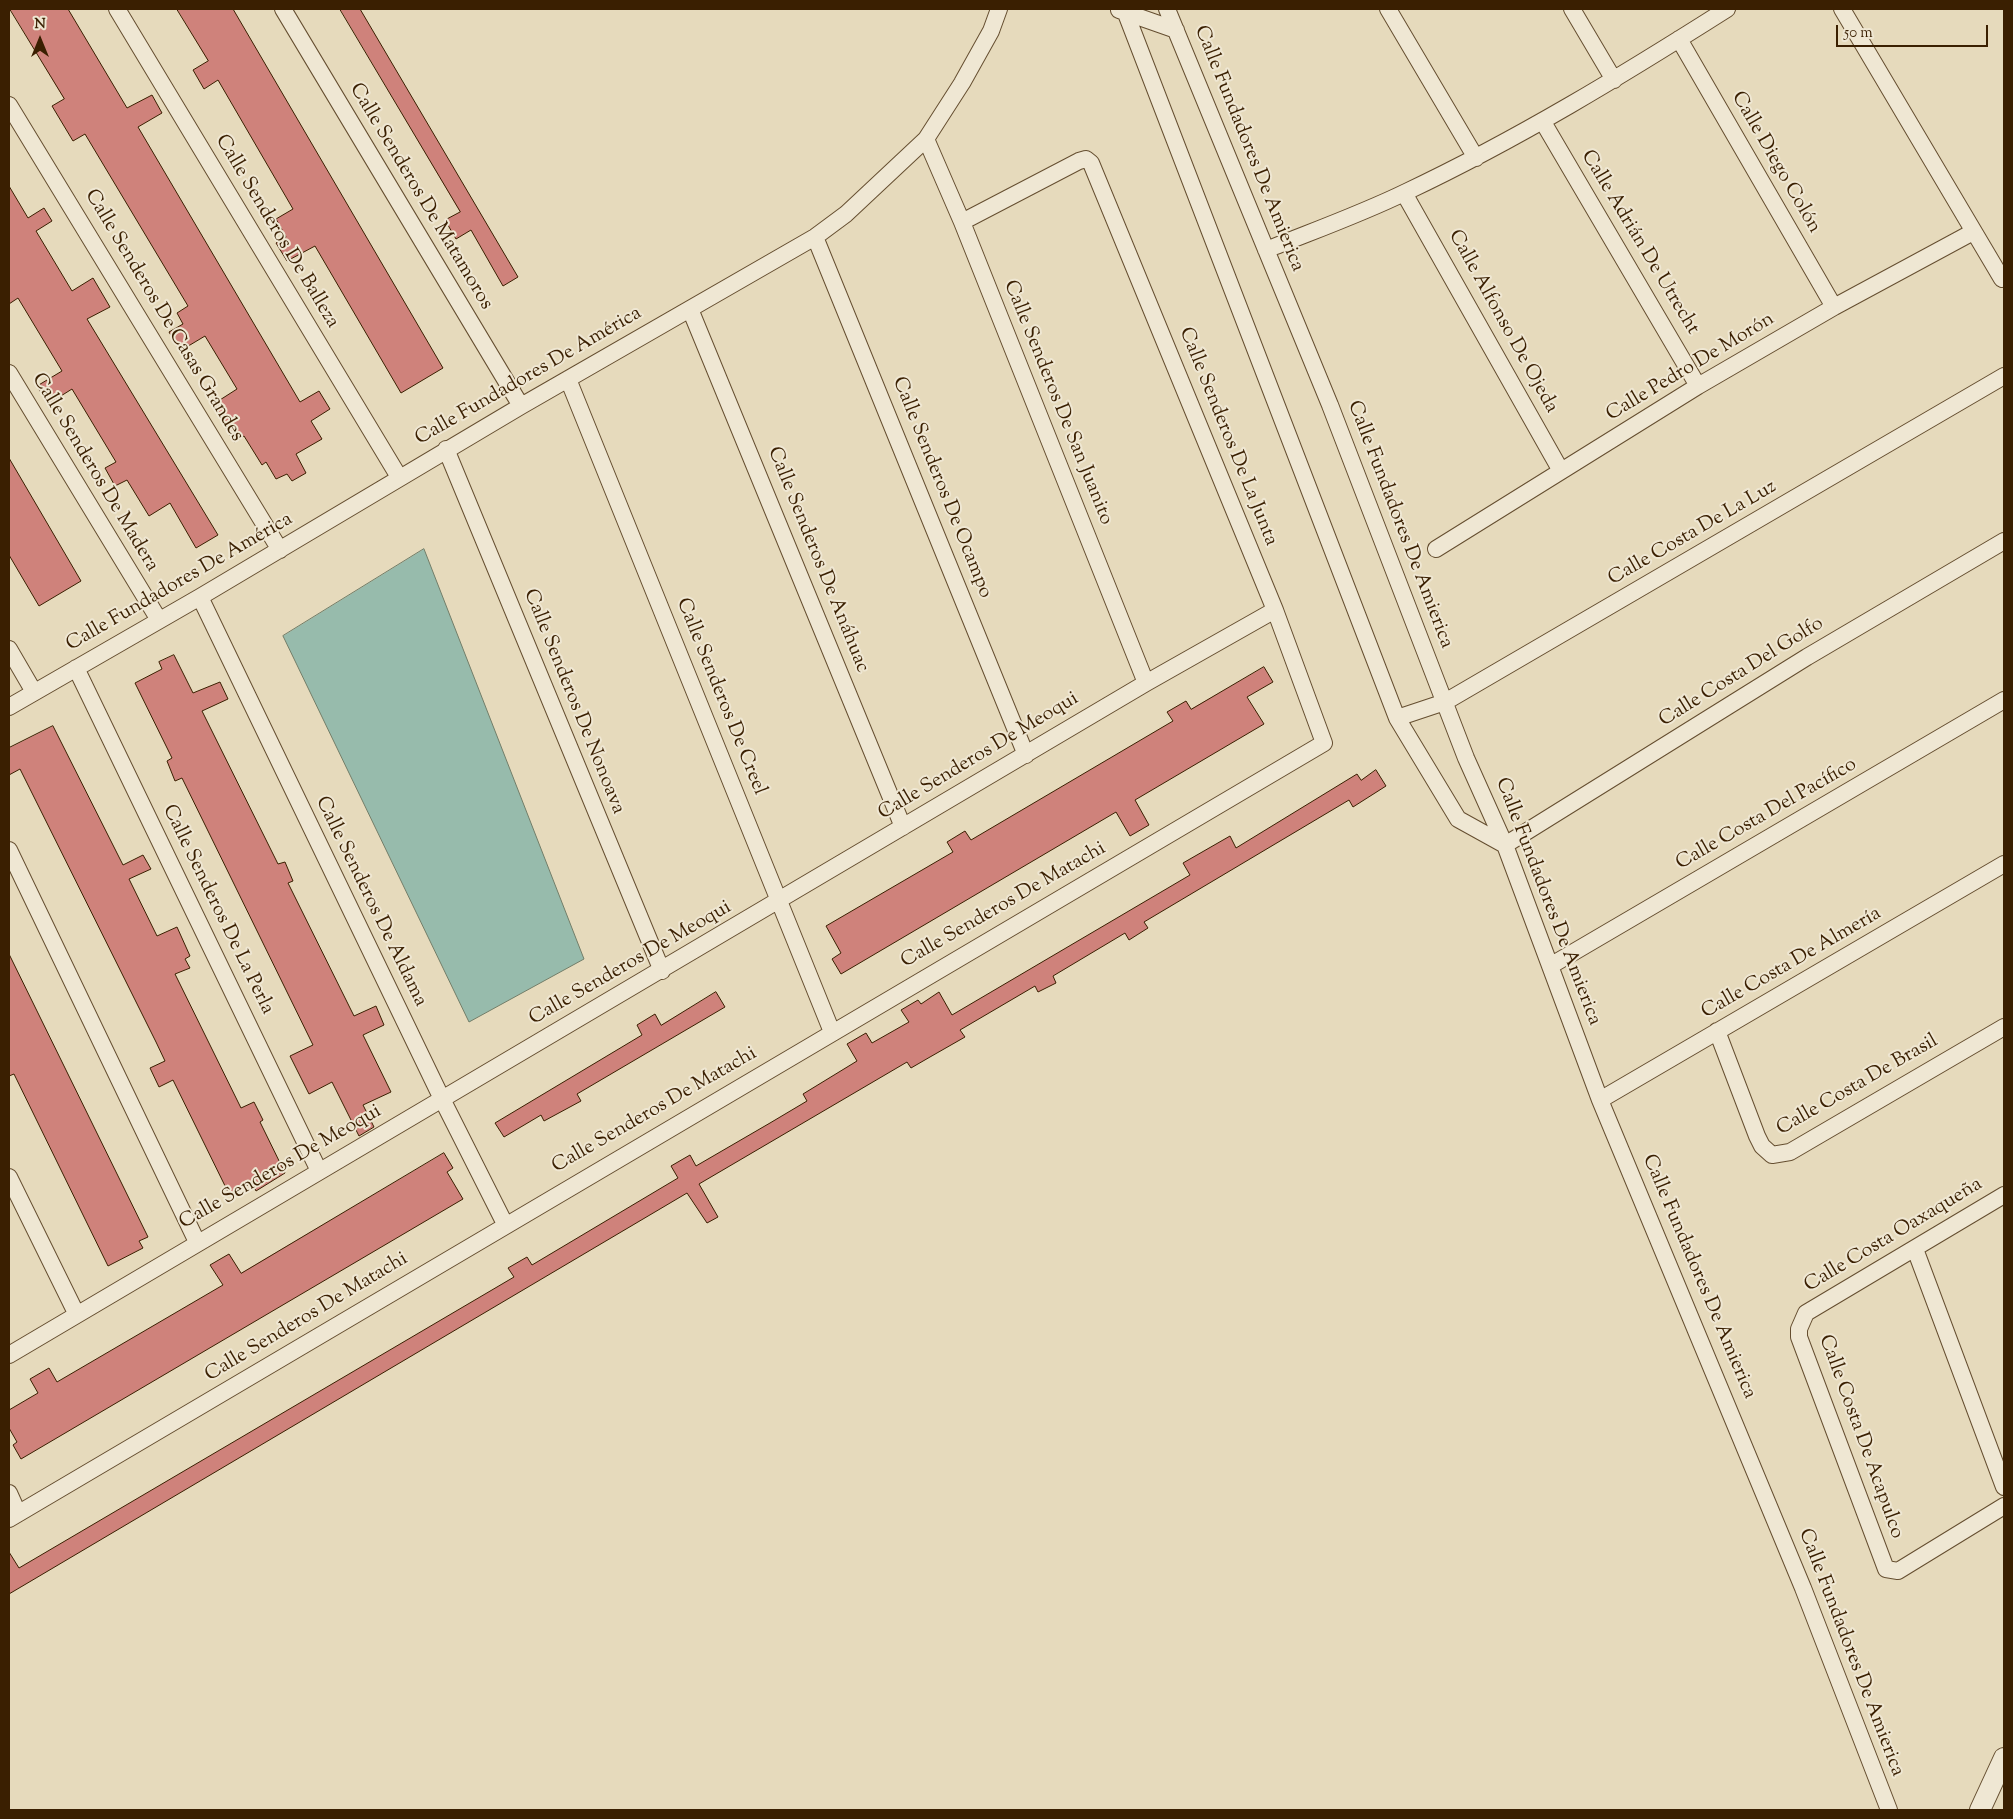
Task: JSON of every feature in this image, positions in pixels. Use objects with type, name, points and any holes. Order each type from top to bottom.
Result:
[{"type":"street","name":"Calle Senderos De Balleza","points":[[116,9],[399,477]]},
{"type":"street","name":"Calle Senderos De Matamoros","points":[[283,9],[521,406]]},
{"type":"street","name":"Calle Fundadores De América","points":[[9,707],[280,550],[446,449],[816,237],[875,188],[926,139],[962,83],[991,31],[999,9]]},
{"type":"street","name":"Calle Fundadores De Amierica","points":[[1167,9],[1266,250],[1466,758],[1505,845],[1600,1100],[1800,1579],[1889,1810]]},
{"type":"street","points":[[1388,9],[1476,158]]},
{"type":"street","points":[[1572,9],[1614,80]]},
{"type":"street","points":[[1266,250],[1404,193],[1476,158],[1543,122],[1614,80],[1727,9]]},
{"type":"street","points":[[1842,9],[2002,279]]},
{"type":"street","points":[[1120,10],[1176,30]]},
{"type":"street","points":[[1120,10],[1398,718],[1458,819],[1505,845]]},
{"type":"street","name":"Calle Diego Colón","points":[[1679,39],[1834,307]]},
{"type":"street","name":"Calle Senderos De Casas Grandes","points":[[9,105],[280,550]]},
{"type":"street","name":"Calle Adrián De Utrecht","points":[[1543,122],[1698,386]]},
{"type":"street","name":"Calle Senderos De San Juanito","points":[[926,139],[962,222],[1146,683]]},
{"type":"street","name":"Calle Senderos De La Junta","points":[[962,222],[1079,161],[1089,160],[1274,610],[1324,742]]},
{"type":"street","name":"Calle Alfonso De Ojeda","points":[[1404,193],[1561,471]]},
{"type":"street","name":"Calle Pedro De Morón","points":[[1436,549],[1698,386],[1834,307],[1973,232]]},
{"type":"street","name":"Calle Senderos De Ocampo","points":[[816,237],[1026,755]]},
{"type":"street","name":"Calle Senderos De Anáhuac","points":[[690,309],[903,827]]},
{"type":"street","name":"Calle Senderos De Madera","points":[[9,374],[159,620]]},
{"type":"street","name":"Calle Costa De La Luz","points":[[1398,718],[1445,702],[2004,376]]},
{"type":"street","name":"Calle Senderos De Creel","points":[[568,379],[832,1032]]},
{"type":"street","name":"Calle Senderos De Nonoava","points":[[446,449],[662,971]]},
{"type":"street","name":"Calle Costa Del Golfo","points":[[1505,845],[1808,657],[2004,541]]},
{"type":"street","name":"Calle Senderos De Aldama","points":[[200,597],[442,1099],[505,1224]]},
{"type":"street","name":"Calle Senderos De Meoqui","points":[[9,1355],[76,1313],[662,971],[1146,683],[1274,610]]},
{"type":"street","points":[[9,649],[34,692]]},
{"type":"street","name":"Calle Senderos De La Perla","points":[[76,668],[319,1171]]},
{"type":"street","name":"Calle Costa Del Pacífico","points":[[1550,966],[2004,700]]},
{"type":"street","name":"Calle Senderos De Matachi","points":[[13,1516],[265,1369],[505,1224],[1324,742]]},
{"type":"street","points":[[9,850],[197,1242]]},
{"type":"street","name":"Calle Costa De Almería","points":[[1600,1100],[2004,864]]},
{"type":"street","name":"Calle Costa De Brasil","points":[[1717,1031],[1757,1136],[1762,1146],[1772,1155],[1790,1152],[2004,1027]]},
{"type":"street","points":[[9,1177],[76,1313]]},
{"type":"street","name":"Calle Costa Oaxaqueña","points":[[1806,1313],[2004,1195]]},
{"type":"street","points":[[1915,1249],[2004,1487]]},
{"type":"street","name":"Calle Costa De Acapulco","points":[[1806,1313],[1799,1329],[1799,1337],[1886,1569],[1893,1572],[1898,1571],[2004,1506]]},
{"type":"street","points":[[9,1493],[13,1516]]},
{"type":"street","points":[[1980,1810],[2004,1758]]},
{"type":"shaded area","points":[[424,549],[584,959],[469,1022],[283,636]]},
{"type":"building","points":[[10,9],[68,9],[127,108],[152,95],[162,113],[138,127],[300,402],[319,391],[330,409],[311,421],[322,439],[296,454],[306,473],[292,481],[287,474],[276,479],[266,462],[262,465],[244,436],[234,442],[212,405],[237,389],[205,336],[180,351],[169,332],[183,324],[177,313],[188,306],[85,134],[73,141],[52,106],[64,99]]},
{"type":"building","points":[[177,9],[233,9],[443,368],[401,393],[315,246],[287,261],[276,243],[286,237],[276,219],[293,209],[218,80],[204,89],[193,70],[208,61]]},
{"type":"building","points":[[340,9],[360,9],[518,277],[503,286],[471,230],[456,239],[445,220],[460,212]]},
{"type":"building","points":[[9,186],[28,218],[44,208],[52,221],[36,231],[72,291],[93,278],[110,307],[87,319],[218,535],[196,548],[170,503],[149,516],[127,480],[115,486],[105,468],[116,462],[72,389],[48,404],[37,386],[62,371],[18,298],[9,304]]},
{"type":"building","points":[[9,458],[81,581],[39,606],[9,555]]},
{"type":"building","points":[[174,655],[193,693],[220,682],[228,699],[202,711],[278,864],[285,862],[293,881],[288,883],[354,1016],[376,1006],[384,1025],[363,1035],[391,1092],[363,1105],[374,1127],[359,1136],[332,1082],[309,1094],[290,1056],[313,1045],[182,778],[175,781],[167,761],[172,758],[135,683],[162,669],[159,662]]},
{"type":"building","points":[[1264,667],[1273,682],[1247,697],[1264,724],[1135,800],[1149,825],[1130,836],[1116,812],[841,974],[832,959],[841,953],[826,926],[953,852],[947,842],[965,831],[971,840],[1173,721],[1167,712],[1186,701],[1191,709]]},
{"type":"building","points":[[53,726],[123,865],[143,855],[151,869],[129,879],[157,936],[177,927],[190,956],[185,959],[190,968],[175,974],[241,1108],[254,1102],[263,1120],[260,1122],[285,1173],[256,1191],[252,1183],[229,1194],[173,1080],[159,1087],[150,1068],[165,1061],[156,1042],[20,769],[9,775],[9,748]]},
{"type":"building","points":[[1376,770],[1386,786],[1353,807],[1349,800],[1144,922],[1148,928],[1129,940],[1125,933],[1053,976],[1056,983],[1038,992],[1035,986],[960,1030],[965,1037],[911,1068],[907,1062],[699,1184],[718,1217],[707,1223],[687,1193],[9,1594],[9,1552],[19,1568],[514,1277],[508,1268],[527,1257],[532,1265],[678,1178],[671,1166],[690,1155],[696,1166],[807,1101],[803,1094],[857,1061],[847,1044],[866,1033],[872,1043],[909,1022],[901,1010],[918,1000],[921,1004],[939,992],[952,1015],[1190,875],[1183,863],[1230,836],[1236,848],[1357,774],[1361,780]]},
{"type":"building","points":[[9,954],[148,1237],[139,1241],[143,1248],[108,1266],[14,1074],[9,1076]]},
{"type":"building","points":[[716,992],[725,1007],[577,1094],[581,1101],[544,1121],[541,1115],[504,1137],[495,1123],[642,1035],[637,1025],[655,1014],[661,1025]]},
{"type":"building","points":[[444,1153],[453,1168],[447,1172],[463,1199],[21,1459],[13,1445],[17,1442],[9,1428],[9,1410],[38,1393],[30,1379],[49,1368],[57,1382],[223,1285],[210,1265],[229,1254],[241,1273]]}]
